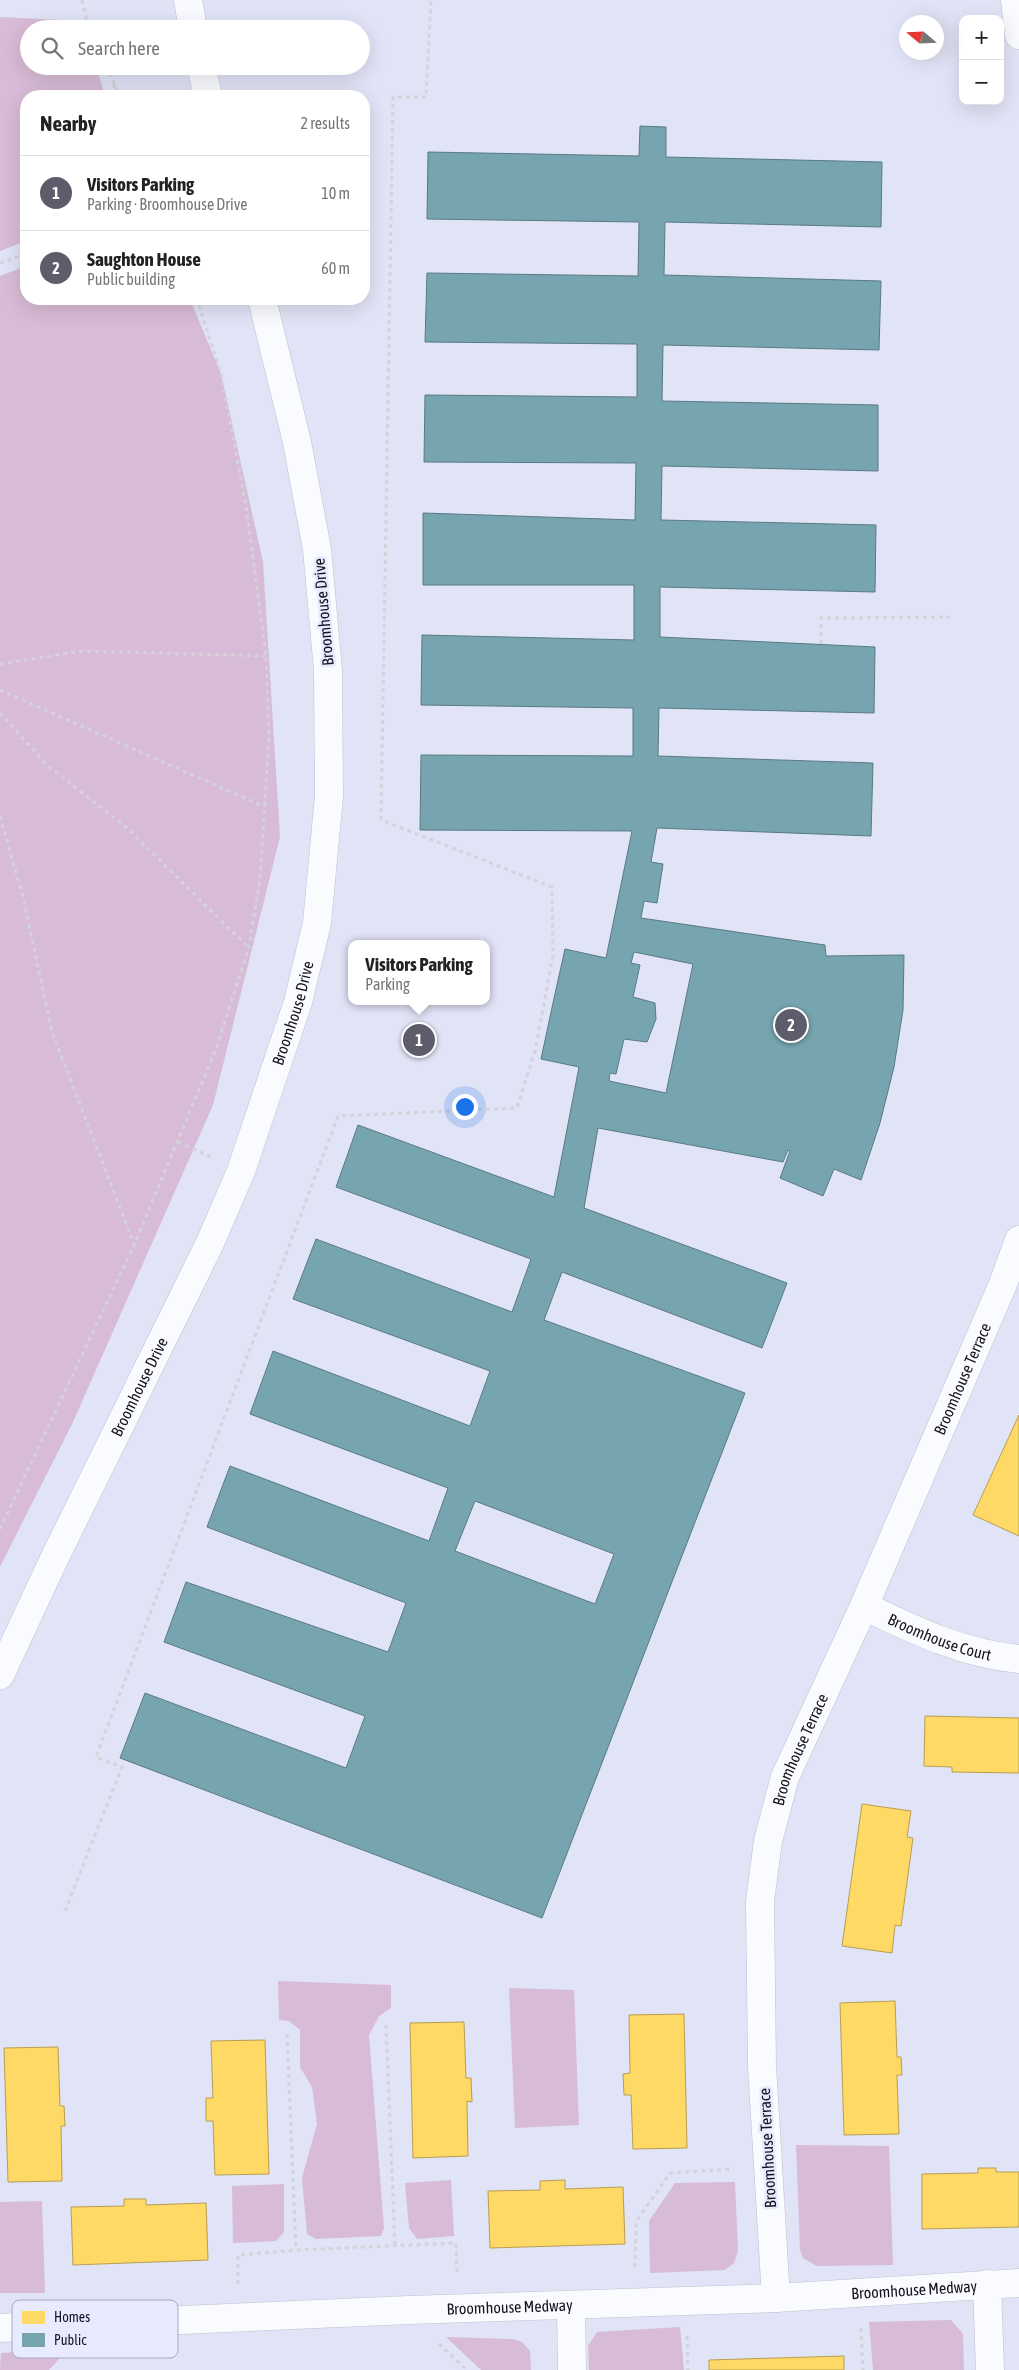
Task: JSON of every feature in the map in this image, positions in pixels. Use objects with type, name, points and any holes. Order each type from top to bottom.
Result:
[{"type":"street","points":[[188,0],[191,20]]},
{"type":"street","points":[[1016,0],[1019,36]]},
{"type":"street","points":[[202,75],[206,90]]},
{"type":"street","name":"Broomhouse Drive","points":[[0,1674],[55,1557],[210,1243],[241,1171],[298,1002],[317,923],[329,796],[328,660],[317,549],[297,442],[263,305]]},
{"type":"street","name":"Broomhouse Terrace","points":[[776,2298],[762,2066],[760,1901],[768,1841],[785,1777],[864,1606],[1003,1284],[1019,1240]]},
{"type":"street","name":"Broomhouse Court","points":[[864,1606],[938,1640],[971,1651],[1019,1659]]},
{"type":"street","name":"Broomhouse Medway","points":[[178,2321],[458,2308],[571,2306],[776,2298],[1019,2283]]},
{"type":"street","points":[[986,2284],[990,2370]]},
{"type":"street","points":[[571,2306],[572,2370]]},
{"type":"path","points":[[82,0],[87,20]]},
{"type":"path","points":[[111,75],[118,90]]},
{"type":"path","points":[[114,81],[114,90]]},
{"type":"path","points":[[0,263],[20,256]]},
{"type":"path","points":[[0,1529],[134,1245],[216,1050],[249,947],[260,879],[265,807],[269,737],[266,656],[246,506],[221,374],[200,305]]},
{"type":"path","points":[[821,644],[822,618],[950,617]]},
{"type":"path","points":[[0,664],[82,651],[266,656]]},
{"type":"path","points":[[0,690],[265,807]]},
{"type":"path","points":[[0,713],[48,766],[126,827],[249,947]]},
{"type":"path","points":[[0,816],[23,897],[52,1032],[134,1245]]},
{"type":"path","points":[[386,2025],[396,2246]]},
{"type":"path","points":[[287,2034],[296,2250]]},
{"type":"path","points":[[635,2303],[636,2222],[670,2174],[768,2167]]},
{"type":"path","points":[[239,2318],[238,2255],[296,2250],[456,2243],[458,2308]]},
{"type":"path","points":[[860,2292],[863,2370]]},
{"type":"shaded area","points":[[0,17],[61,20],[20,20],[20,75],[99,75],[103,90],[20,90],[20,243],[0,251]]},
{"type":"shaded area","points":[[20,268],[20,305],[192,305],[221,374],[263,562],[280,837],[213,1105],[73,1422],[0,1567],[0,276]]},
{"type":"shaded area","points":[[278,1981],[391,1985],[391,2008],[379,2016],[369,2035],[384,2228],[381,2236],[316,2239],[307,2234],[302,2178],[317,2124],[312,2087],[300,2067],[300,2030],[289,2021],[279,2020]]},
{"type":"shaded area","points":[[509,1988],[574,1990],[579,2125],[515,2128]]},
{"type":"shaded area","points":[[796,2145],[889,2146],[893,2265],[817,2266],[803,2258],[800,2250]]},
{"type":"shaded area","points":[[451,2180],[454,2236],[417,2239],[409,2228],[405,2183]]},
{"type":"shaded area","points":[[735,2182],[738,2251],[734,2263],[725,2270],[650,2273],[649,2221],[675,2183]]},
{"type":"shaded area","points":[[284,2184],[284,2232],[276,2241],[233,2243],[232,2186]]},
{"type":"shaded area","points":[[42,2201],[45,2293],[0,2293],[0,2202]]},
{"type":"shaded area","points":[[951,2320],[963,2334],[964,2370],[873,2370],[869,2322]]},
{"type":"shaded area","points":[[680,2327],[684,2370],[589,2370],[588,2346],[597,2332]]},
{"type":"shaded area","points":[[446,2337],[512,2339],[522,2342],[530,2351],[531,2370],[481,2370]]},
{"type":"shaded area","points":[[12,2352],[12,2358],[60,2358],[49,2370],[0,2370],[1,2353]]},
{"type":"building: Homes","points":[[1019,1415],[1019,1536],[973,1515]]},
{"type":"building: Homes","points":[[925,1716],[1019,1718],[1019,1773],[952,1772],[952,1767],[924,1766]]},
{"type":"building: Homes","points":[[862,1804],[911,1811],[907,1837],[913,1838],[901,1926],[895,1925],[892,1953],[842,1946]]},
{"type":"building: Homes","points":[[895,2001],[897,2057],[901,2057],[902,2075],[897,2075],[899,2134],[844,2135],[840,2003]]},
{"type":"building: Homes","points":[[684,2014],[687,2148],[633,2149],[631,2095],[624,2095],[623,2074],[630,2073],[629,2015]]},
{"type":"building: Homes","points":[[464,2022],[466,2078],[471,2078],[472,2102],[467,2101],[468,2156],[413,2158],[410,2023]]},
{"type":"building: Homes","points":[[265,2040],[269,2174],[215,2175],[213,2121],[206,2121],[206,2098],[213,2098],[211,2041]]},
{"type":"building: Homes","points":[[58,2047],[60,2106],[64,2106],[65,2126],[61,2126],[62,2181],[8,2182],[4,2048]]},
{"type":"building: Homes","points":[[978,2168],[996,2168],[996,2172],[1019,2172],[1019,2227],[922,2229],[922,2174],[978,2173]]},
{"type":"building: Homes","points":[[565,2180],[565,2189],[623,2187],[625,2244],[490,2248],[488,2191],[540,2190],[540,2181]]},
{"type":"building: Homes","points":[[124,2199],[146,2199],[146,2205],[206,2203],[208,2260],[73,2265],[71,2207],[124,2206]]},
{"type":"building: Homes","points":[[844,2356],[844,2370],[709,2370],[709,2360]]},
{"type":"building: Public","points":[[640,126],[666,127],[666,157],[882,162],[881,227],[665,222],[664,275],[881,281],[879,350],[663,345],[662,401],[878,405],[878,471],[662,466],[661,520],[876,525],[875,592],[660,587],[660,637],[875,647],[874,713],[659,708],[658,756],[873,763],[871,836],[657,828],[651,862],[663,864],[657,903],[644,901],[641,918],[825,945],[826,956],[904,955],[903,1010],[894,1067],[880,1123],[861,1180],[834,1169],[823,1196],[780,1178],[790,1151],[788,1150],[783,1162],[598,1128],[584,1208],[787,1283],[762,1348],[562,1272],[544,1320],[745,1393],[542,1918],[120,1758],[145,1693],[346,1768],[365,1716],[164,1642],[186,1582],[388,1652],[406,1603],[207,1527],[230,1466],[429,1541],[448,1488],[250,1414],[273,1351],[470,1426],[490,1371],[293,1299],[316,1239],[512,1312],[531,1259],[336,1187],[358,1125],[554,1197],[579,1067],[541,1059],[565,949],[606,958],[632,831],[420,830],[421,755],[633,756],[633,708],[421,705],[422,635],[634,640],[634,585],[423,585],[423,513],[635,520],[636,463],[424,462],[425,395],[637,397],[637,344],[425,342],[427,273],[638,276],[639,222],[427,219],[428,152],[639,156]],"holes":[[[634,952],[693,964],[666,1093],[609,1081],[610,1073],[616,1074],[624,1039],[647,1042],[656,1019],[655,1003],[633,997],[640,965],[631,963]],[[475,1501],[614,1554],[595,1604],[455,1551]]]},
{"type":"place","name":"Saughton House","points":[[791,1025]]},
{"type":"place","name":"Visitors Parking","points":[[419,1040]]}]
